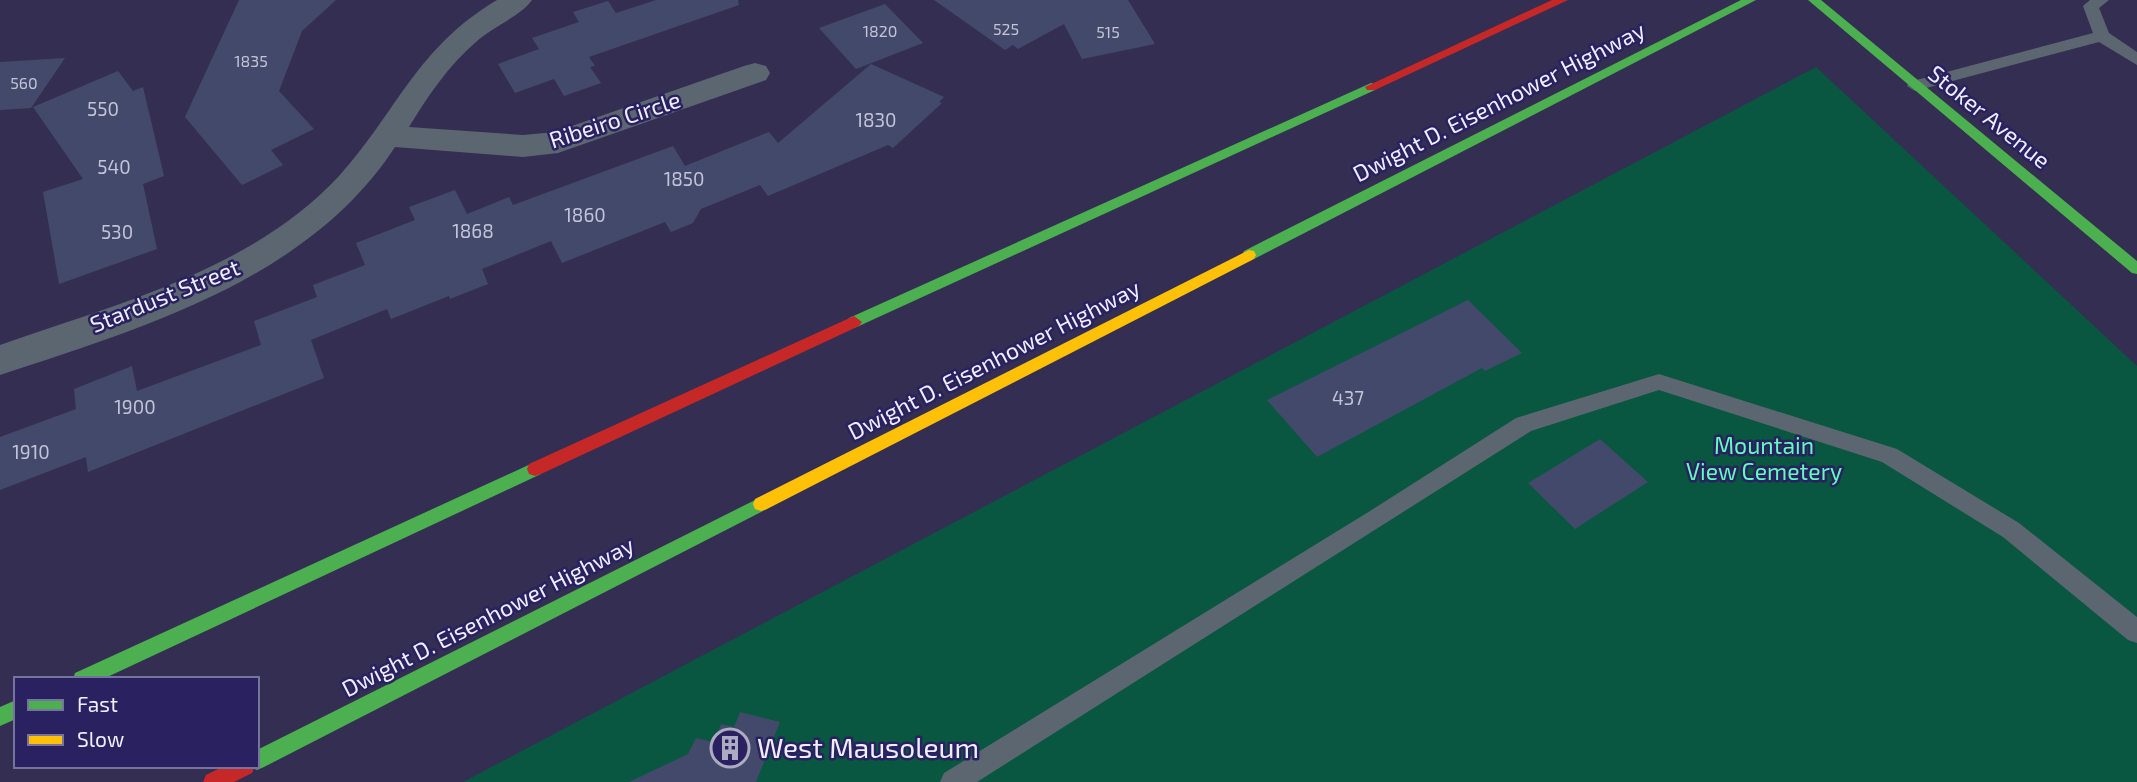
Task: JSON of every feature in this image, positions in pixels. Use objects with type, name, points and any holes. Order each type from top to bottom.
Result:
[{"type":"main road","points":[[86,677],[695,395],[1562,0]]},
{"type":"main road","name":"Dwight D. Eisenhower Highway","points":[[259,759],[1751,0]]},
{"type":"main road","name":"Stoker Avenue","points":[[1814,0],[2137,269]]},
{"type":"main road","points":[[213,782],[240,768]]},
{"type":"street","name":"Stardust Street","points":[[0,360],[201,286],[251,261],[295,233],[334,201],[363,169],[434,69],[457,43],[486,19],[518,0]]},
{"type":"street","name":"Ribeiro Circle","points":[[387,136],[523,146],[558,142],[755,73]]},
{"type":"lane","points":[[2101,0],[2091,6],[2102,36],[2137,60]]},
{"type":"lane","points":[[1915,86],[2102,36]]},
{"type":"lane","points":[[953,782],[1378,519],[1524,424],[1659,382],[1889,455],[2011,530],[2137,632]]},
{"type":"green space","name":"Mountain View Cemetery","points":[[1816,67],[2137,366],[2137,782],[463,782]]},
{"type":"building","points":[[239,0],[336,0],[302,31],[279,91],[314,129],[271,150],[283,165],[242,185],[185,117]]},
{"type":"building","points":[[656,0],[738,0],[739,5],[589,57],[595,66],[590,67],[601,83],[564,96],[554,79],[515,93],[498,64],[539,49],[532,38],[579,22],[573,12],[608,1],[616,13]]},
{"type":"building","points":[[934,0],[1128,0],[1155,44],[1082,59],[1064,24],[1018,49],[1013,45],[1005,50]]},
{"type":"building","points":[[885,4],[923,43],[856,69],[819,28]]},
{"type":"building","points":[[65,58],[31,108],[0,110],[0,62]]},
{"type":"building","points":[[871,64],[944,97],[939,102],[942,103],[893,148],[888,145],[768,196],[760,185],[701,209],[693,223],[671,232],[665,222],[562,263],[551,241],[482,269],[488,284],[391,319],[387,309],[311,340],[324,378],[88,472],[86,457],[0,490],[0,437],[76,409],[74,389],[132,366],[137,391],[261,345],[254,321],[317,297],[313,285],[365,265],[356,243],[415,220],[409,207],[455,190],[467,214],[509,197],[513,205],[673,146],[685,166],[769,132],[778,143]]},
{"type":"building","points":[[118,71],[133,91],[143,87],[164,176],[143,184],[157,249],[59,284],[43,192],[83,179],[33,107]]},
{"type":"building","points":[[1468,300],[1522,353],[1485,371],[1482,368],[1317,457],[1267,400]]},
{"type":"building","points":[[1600,439],[1648,482],[1575,529],[1528,483]]},
{"type":"building","name":"West Mausoleum","points":[[740,712],[780,722],[756,782],[629,782],[688,754],[696,738],[714,742],[721,724],[734,727]]},
{"type":"traffic: fast","points":[[1249,255],[1750,0]]},
{"type":"traffic: fast","points":[[1814,0],[2137,269]]},
{"type":"traffic: fast","points":[[854,322],[1371,87]]},
{"type":"traffic: fast","points":[[86,677],[535,469]]},
{"type":"traffic: fast","points":[[259,759],[761,504]]},
{"type":"traffic: fast","points":[[0,717],[14,710]]},
{"type":"traffic: slow","points":[[761,504],[1249,255]]},
{"type":"traffic: jam","points":[[1371,87],[1562,0]]},
{"type":"traffic: jam","points":[[535,469],[854,322]]},
{"type":"traffic: jam","points":[[213,782],[241,768]]},
{"type":"place","name":"West Mausoleum","points":[[730,748]]}]
